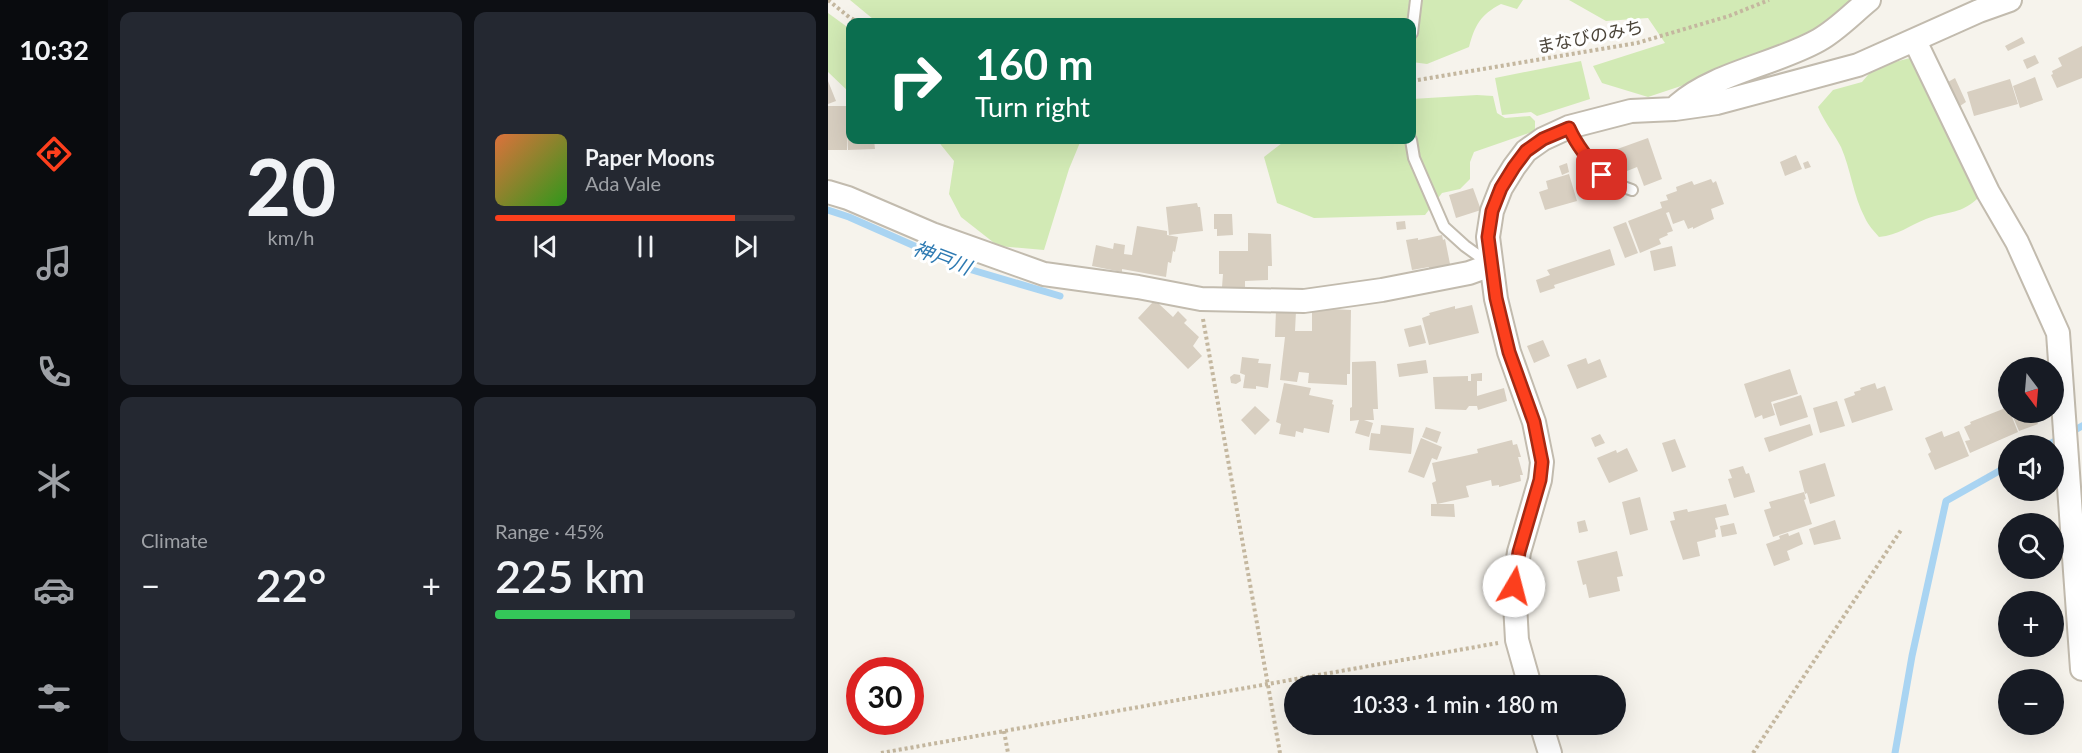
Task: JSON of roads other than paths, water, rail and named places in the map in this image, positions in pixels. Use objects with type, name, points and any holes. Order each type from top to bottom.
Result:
[{"type":"street","points":[[1675,108],[1689,96],[1723,79],[1821,40],[1869,0]]},
{"type":"street","points":[[1527,675],[1516,640],[1514,586],[1519,552],[1540,480],[1542,462],[1534,422],[1509,352],[1496,298],[1488,237],[1492,211],[1501,188],[1526,151],[1543,139],[1569,128],[1631,111],[1717,103],[1858,65],[1979,11],[2010,0]]},
{"type":"street","points":[[1915,40],[1988,192],[2017,242],[2058,333],[2082,669]]},
{"type":"street","points":[[828,192],[848,198],[932,234],[1044,274],[1138,287],[1201,299],[1304,301],[1382,290],[1469,273],[1491,265]]},
{"type":"street","points":[[1544,735],[1550,753]]},
{"type":"lane","points":[[1414,18],[1416,0]]},
{"type":"lane","points":[[1569,128],[1587,159],[1602,175],[1618,186],[1632,190]]},
{"type":"lane","points":[[1412,144],[1414,158],[1444,227],[1491,265]]},
{"type":"waterway","name":"神戸川","points":[[828,210],[962,267],[1060,296]]},
{"type":"waterway","points":[[2064,436],[2082,426]]},
{"type":"waterway","points":[[1895,753],[1912,656],[1946,501],[1998,472]]}]
